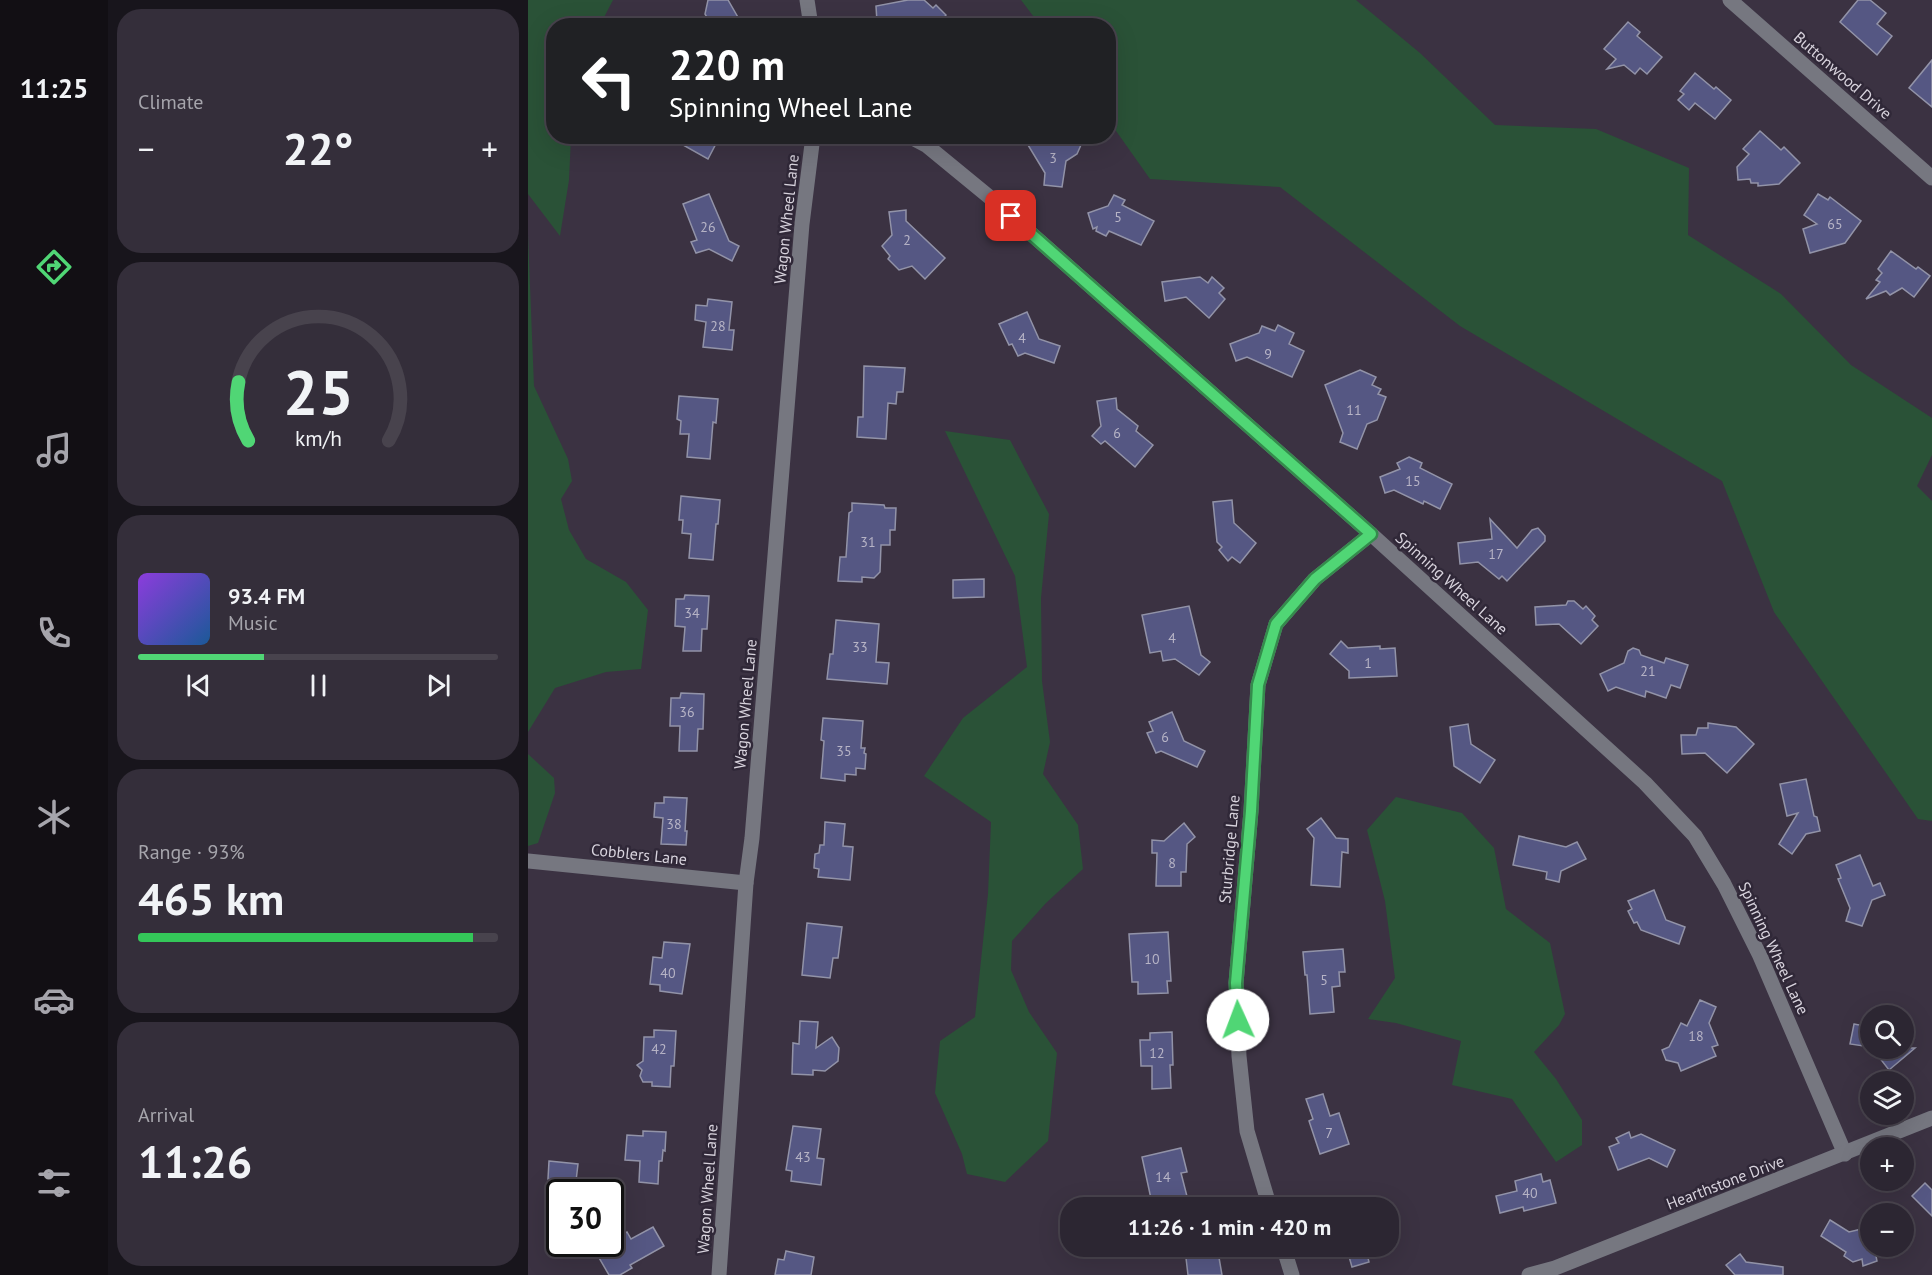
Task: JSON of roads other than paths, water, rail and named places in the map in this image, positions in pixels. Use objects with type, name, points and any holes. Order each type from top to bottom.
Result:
[{"type":"street","points":[[807,0],[810,18]]},
{"type":"street","name":"Buttonwood Drive","points":[[1730,0],[1932,177]]},
{"type":"street","name":"Wagon Wheel Lane","points":[[719,1275],[746,883],[752,838],[802,224],[812,144]]},
{"type":"street","name":"Spinning Wheel Lane","points":[[924,144],[993,201],[1371,534],[1645,783],[1695,836],[1725,884],[1760,956],[1845,1154]]},
{"type":"street","name":"Sturbridge Lane","points":[[1267,1197],[1247,1131],[1239,1056],[1236,983],[1251,811],[1258,685],[1276,624],[1315,579],[1371,534]]},
{"type":"street","name":"Cobblers Lane","points":[[528,861],[746,883]]},
{"type":"street","name":"Hearthstone Drive","points":[[1529,1275],[1555,1268],[1932,1118]]},
{"type":"street","points":[[1286,1257],[1292,1275]]}]
